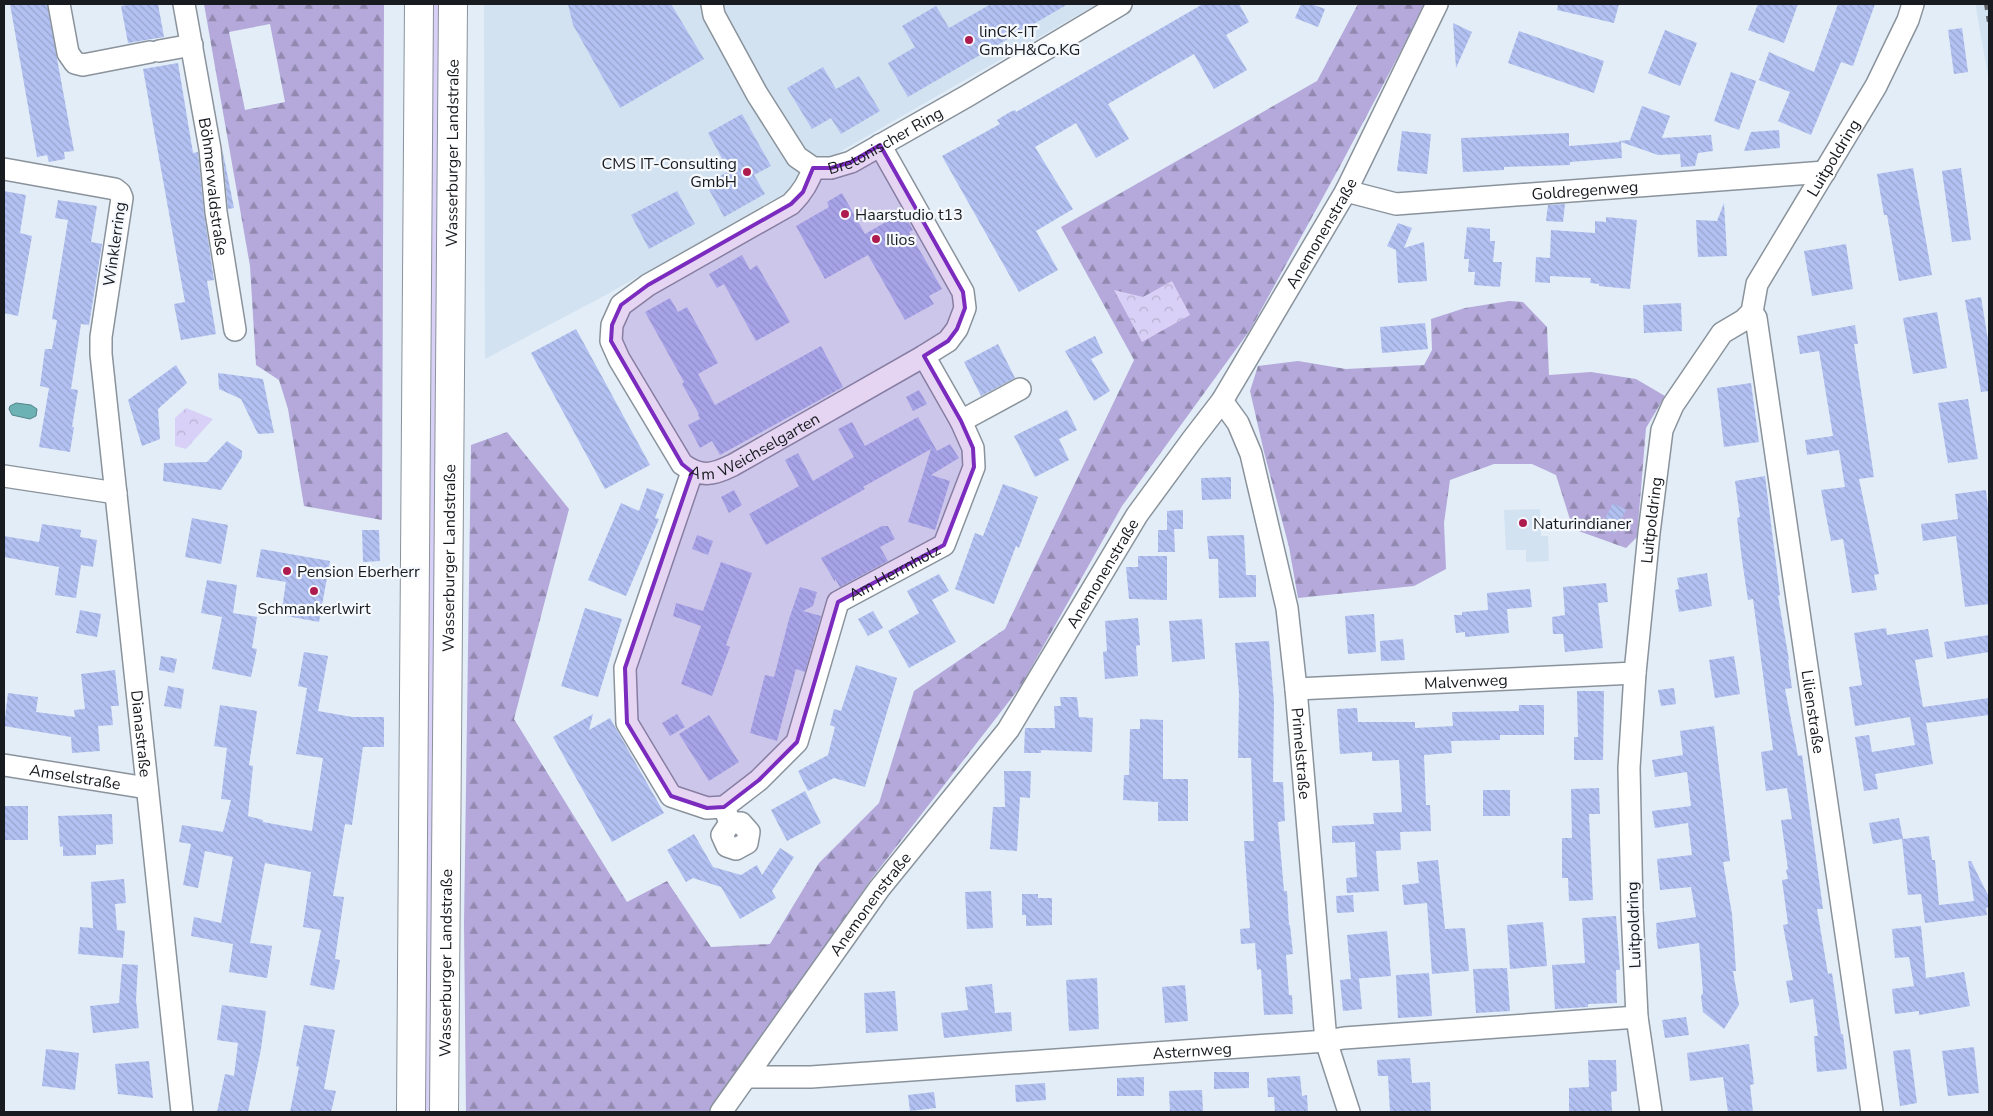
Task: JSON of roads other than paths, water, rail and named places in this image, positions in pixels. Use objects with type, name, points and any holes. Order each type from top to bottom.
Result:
[{"type":"main road","name":"Wasserburger Landstraße","points":[[412,1112],[419,4]]},
{"type":"main road","name":"Wasserburger Landstraße","points":[[444,1112],[453,4]]},
{"type":"street","points":[[59,4],[68,52],[75,63],[83,65],[192,44]]},
{"type":"street","name":"Böhmerwaldstraße","points":[[184,4],[210,149],[216,212],[235,330]]},
{"type":"street","name":"Bretonischer Ring","points":[[712,4],[714,15],[781,133],[797,157],[813,168],[831,168],[852,162],[967,96],[1120,4]]},
{"type":"street","name":"Anemonenstraße","points":[[721,1112],[879,890],[1008,730],[1137,515],[1222,402],[1346,191],[1437,4]]},
{"type":"street","name":"Luitpoldring","points":[[1651,1112],[1636,1017],[1629,768],[1635,673],[1648,534],[1662,430],[1673,405],[1722,333],[1744,320],[1752,312],[1757,284],[1876,86],[1908,20],[1913,4]]},
{"type":"street","name":"Am Weichselgarten","points":[[813,168],[803,192],[791,204],[648,285],[622,305],[612,325],[612,341],[619,359],[682,464],[692,472],[702,474],[717,473],[725,469],[924,356],[948,341],[957,329],[965,308],[963,292],[880,145]]},
{"type":"street","name":"Winklerring","points":[[4,169],[115,189],[120,193],[122,198],[101,337],[101,354]]},
{"type":"street","name":"Goldregenweg","points":[[1346,191],[1396,204],[1825,172]]},
{"type":"street","name":"Lilienstraße","points":[[1752,312],[1756,318],[1872,1112]]},
{"type":"street","name":"Dianastraße","points":[[101,354],[182,1112]]},
{"type":"street","name":"Am Herrnholz","points":[[692,472],[625,668],[627,723],[670,796],[727,815],[797,742],[838,602],[944,545],[974,467],[973,448],[961,421],[924,356]]},
{"type":"street","points":[[961,421],[1020,389]]},
{"type":"street","name":"Primelstraße","points":[[1222,402],[1238,423],[1251,454],[1287,608],[1296,689],[1326,1041],[1349,1112]]},
{"type":"street","points":[[4,476],[116,493]]},
{"type":"street","name":"Malvenweg","points":[[1296,689],[1635,673]]},
{"type":"street","name":"Amselstraße","points":[[4,765],[147,788]]},
{"type":"street","name":"Asternweg","points":[[747,1077],[811,1077],[1636,1017]]},
{"type":"water","points":[[16,403],[31,405],[37,409],[36,416],[30,419],[12,415],[9,409],[10,406]]},
{"type":"railway","points":[[1986,4],[1989,23]]},
{"type":"place","name":"linCK-IT GmbH&Co.KG","points":[[969,40]]},
{"type":"place","name":"CMS IT-Consulting GmbH","points":[[747,172]]},
{"type":"place","name":"Haarstudio t13","points":[[845,214]]},
{"type":"place","name":"Ilios","points":[[876,239]]},
{"type":"place","name":"Naturindianer","points":[[1523,523]]},
{"type":"place","name":"Pension Eberherr","points":[[287,571]]},
{"type":"place","name":"Schmankerlwirt","points":[[314,591]]}]
